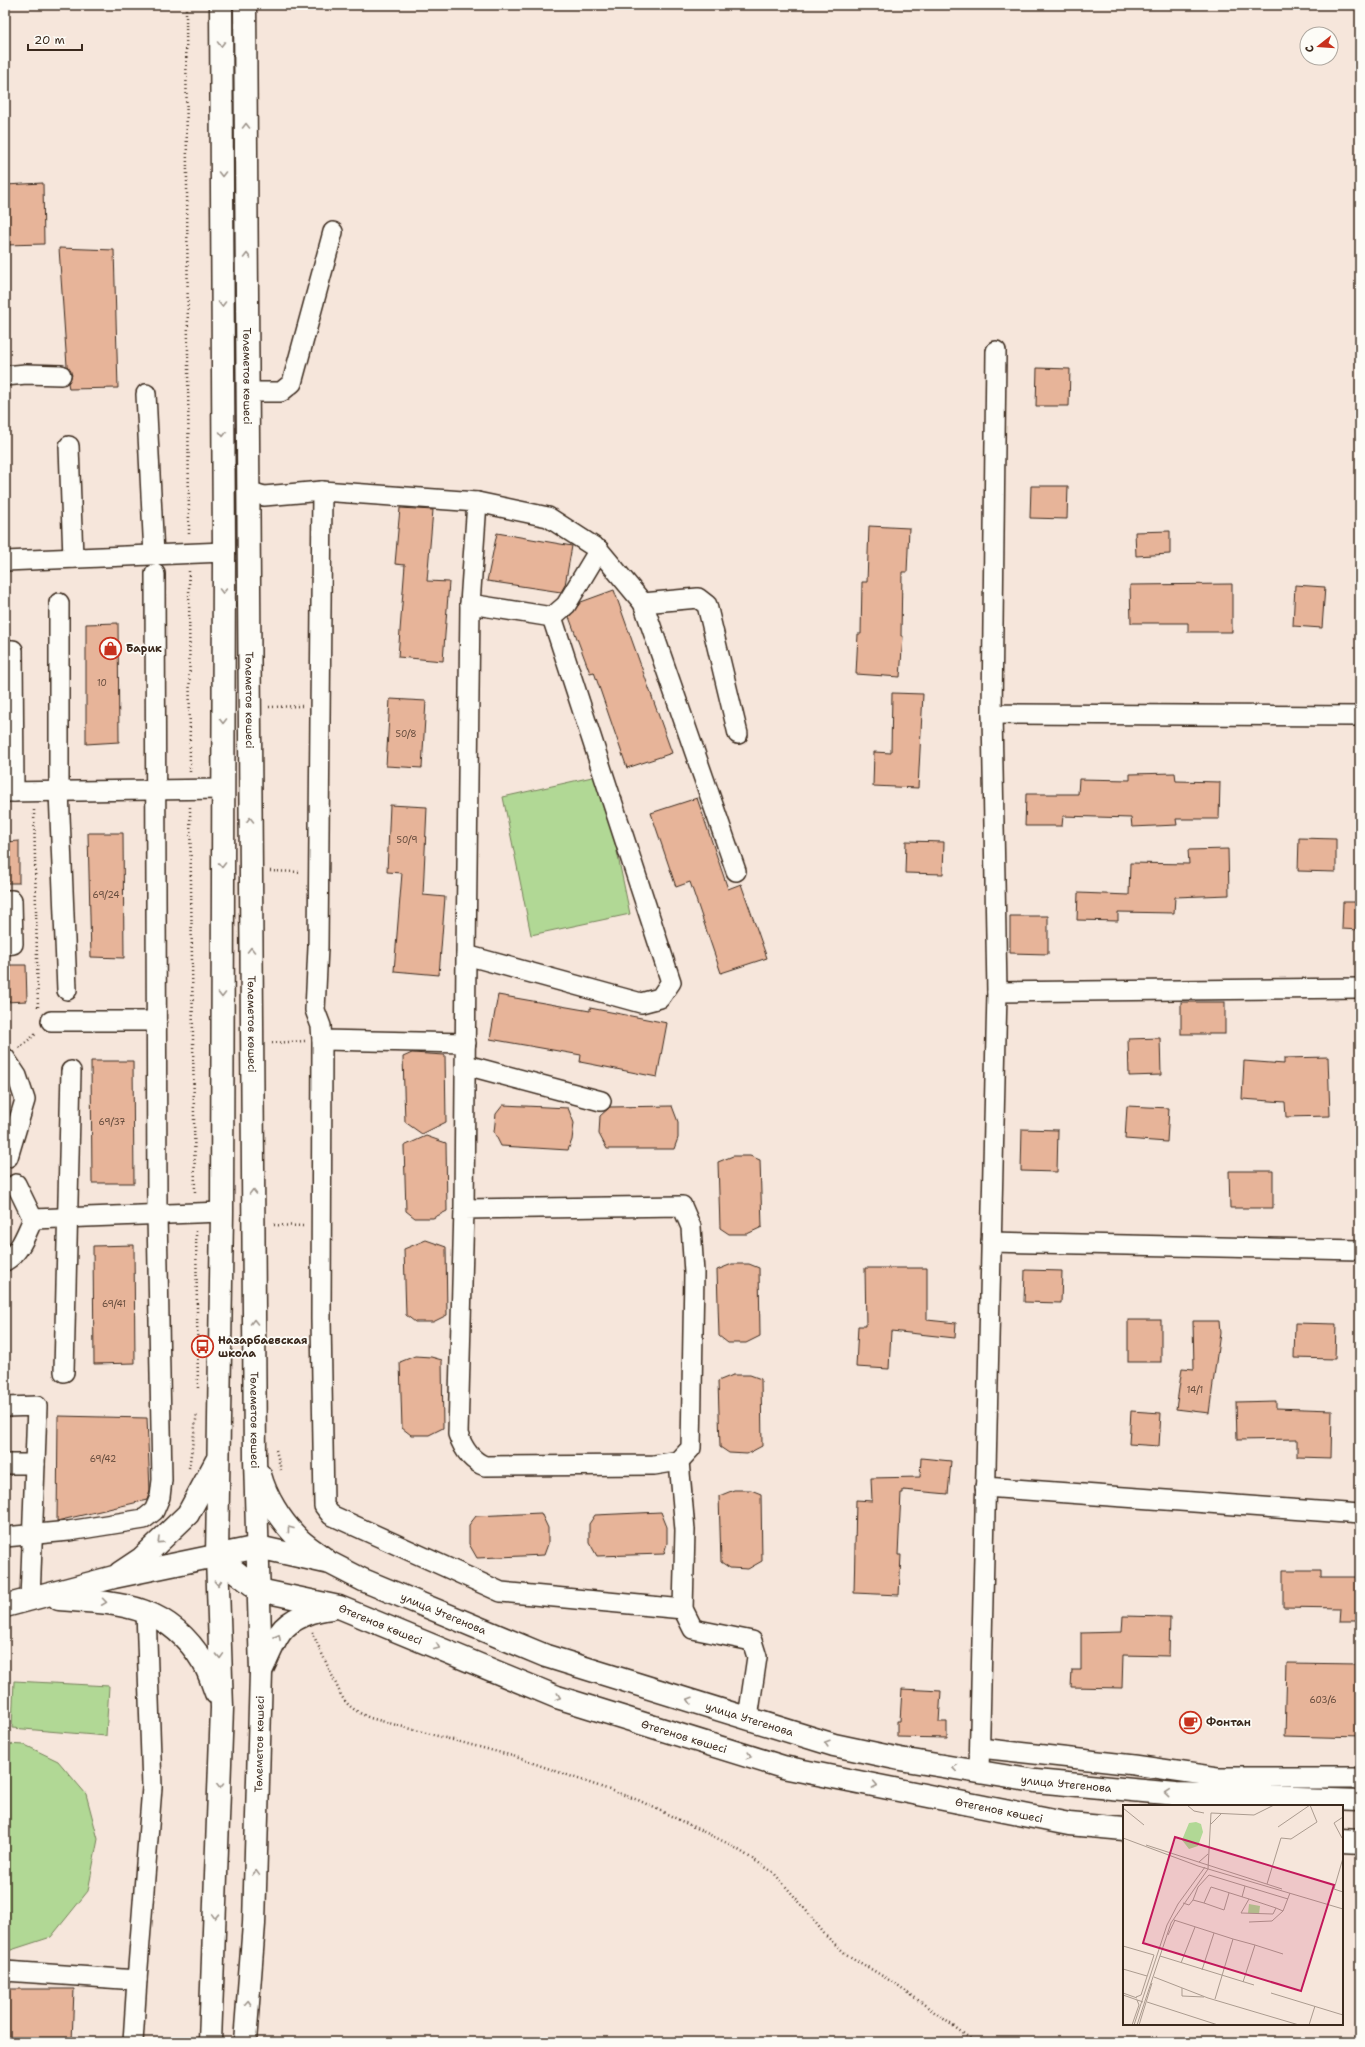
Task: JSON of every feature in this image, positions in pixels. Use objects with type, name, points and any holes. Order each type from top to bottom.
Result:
[{"type":"main road","points":[[210,2042],[222,1708],[217,1557],[222,1212],[222,789],[224,552],[221,5]]},
{"type":"main road","name":"Төлеметов көшесі","points":[[245,5],[255,1459],[261,1672],[254,1924],[245,2042]]},
{"type":"main road","points":[[224,552],[249,552]]},
{"type":"main road","points":[[5,1606],[114,1577],[141,1559],[188,1514],[218,1459]]},
{"type":"main road","points":[[255,1459],[263,1488],[276,1510],[296,1536],[330,1563]]},
{"type":"main road","name":"улица Утегенова","points":[[114,1577],[217,1557],[258,1547],[330,1563],[363,1580],[546,1656],[834,1745],[900,1759],[1035,1781],[1176,1794],[1360,1800]]},
{"type":"main road","points":[[217,1557],[259,1590]]},
{"type":"main road","name":"Өтегенов көшесі","points":[[259,1590],[339,1607],[557,1697],[783,1767],[1069,1824],[1123,1829]]},
{"type":"main road","points":[[34,1599],[104,1602],[146,1610],[166,1622],[182,1635],[204,1662],[222,1708]]},
{"type":"main road","points":[[261,1672],[281,1631],[316,1609],[339,1607]]},
{"type":"main road","points":[[1343,1841],[1360,1842]]},
{"type":"street","points":[[247,392],[280,392],[292,383],[333,232]]},
{"type":"street","points":[[979,1772],[997,992],[992,714],[996,351]]},
{"type":"street","points":[[5,376],[26,374],[61,374]]},
{"type":"street","points":[[146,394],[154,555]]},
{"type":"street","points":[[70,446],[73,558]]},
{"type":"street","points":[[248,491],[264,496],[322,491],[477,502],[548,517],[599,550],[643,603],[736,871]]},
{"type":"street","points":[[322,491],[319,872],[316,1010],[321,1026],[322,1040],[321,1226],[324,1506],[331,1515],[501,1592],[683,1610]]},
{"type":"street","points":[[464,1209],[682,1206],[691,1227],[694,1296],[691,1448],[679,1461],[654,1466],[485,1466],[477,1463],[470,1456],[458,1434],[464,1209],[470,604],[477,502]]},
{"type":"street","points":[[470,604],[552,617],[566,605],[599,550]]},
{"type":"street","points":[[5,560],[224,552]]},
{"type":"street","points":[[5,1537],[131,1523],[144,1520],[154,1511],[160,1497],[162,1480],[157,1214],[154,790],[155,574]]},
{"type":"street","points":[[643,603],[698,598],[707,605],[738,734]]},
{"type":"street","points":[[59,603],[60,791],[67,990]]},
{"type":"street","points":[[466,955],[641,1003],[660,998],[671,982],[552,617]]},
{"type":"street","points":[[5,650],[13,650],[9,677],[9,792],[222,789]]},
{"type":"street","points":[[992,714],[1360,716]]},
{"type":"street","points":[[5,900],[12,900],[14,944],[5,945]]},
{"type":"street","points":[[997,992],[1360,988]]},
{"type":"street","points":[[52,1021],[156,1020]]},
{"type":"street","points":[[322,1040],[466,1043]]},
{"type":"street","points":[[6,1058],[18,1076],[25,1100],[7,1155],[11,1184],[33,1219]]},
{"type":"street","points":[[466,1065],[601,1101]]},
{"type":"street","points":[[64,1372],[71,1071]]},
{"type":"street","points":[[33,1219],[222,1212]]},
{"type":"street","points":[[5,1261],[10,1258],[20,1246],[33,1219]]},
{"type":"street","points":[[991,1242],[1360,1250]]},
{"type":"street","points":[[5,1407],[37,1406],[32,1535],[34,1599]]},
{"type":"street","points":[[679,1461],[685,1530],[683,1610],[693,1630],[752,1641],[757,1657],[748,1718]]},
{"type":"street","points":[[5,1464],[35,1464]]},
{"type":"street","points":[[985,1487],[1360,1514]]},
{"type":"street","points":[[133,2042],[152,1787],[146,1610]]},
{"type":"street","points":[[980,1748],[1134,1765],[1218,1777],[1360,1777]]},
{"type":"street","points":[[5,1971],[137,1980]]},
{"type":"path","points":[[186,5],[190,789],[198,1395]]},
{"type":"path","points":[[266,707],[320,706]]},
{"type":"path","points":[[33,791],[39,1018],[52,1021]]},
{"type":"path","points":[[268,871],[319,872]]},
{"type":"path","points":[[6,1058],[52,1021]]},
{"type":"path","points":[[270,1044],[322,1040]]},
{"type":"path","points":[[271,1225],[321,1226]]},
{"type":"path","points":[[188,1471],[198,1410]]},
{"type":"path","points":[[304,1616],[341,1695],[347,1704],[357,1712],[370,1718],[513,1756],[631,1797],[729,1844],[773,1872],[826,1936],[846,1954],[898,1986],[975,2042]]},
{"type":"green space","points":[[601,775],[630,914],[531,935],[503,797]]},
{"type":"green space","points":[[14,1681],[109,1686],[106,1736],[12,1728]]},
{"type":"green space","points":[[5,1744],[25,1745],[58,1761],[86,1794],[98,1839],[88,1891],[51,1937],[8,1951],[5,1950]]},
{"type":"building","points":[[43,183],[44,244],[5,245],[5,185]]},
{"type":"building","points":[[59,248],[114,250],[118,388],[69,389],[68,383],[72,375],[67,366]]},
{"type":"building","points":[[1037,368],[1070,369],[1069,406],[1036,406]]},
{"type":"building","points":[[1031,486],[1068,486],[1067,519],[1030,518]]},
{"type":"building","points":[[400,508],[433,510],[427,581],[449,582],[443,661],[398,657],[405,565],[395,564]]},
{"type":"building","points":[[869,526],[909,528],[907,572],[902,572],[901,636],[903,636],[900,677],[856,674],[858,634],[861,634],[862,582],[867,582]]},
{"type":"building","points":[[1170,531],[1170,554],[1136,556],[1135,532]]},
{"type":"building","points":[[497,533],[572,546],[565,585],[561,592],[487,581]]},
{"type":"building","points":[[1232,584],[1232,632],[1188,632],[1188,623],[1131,623],[1130,585]]},
{"type":"building","points":[[1295,585],[1325,587],[1322,628],[1293,626]]},
{"type":"building","points":[[614,590],[672,753],[627,768],[594,672],[590,673],[569,617],[581,602]]},
{"type":"building","points":[[118,623],[119,742],[86,744],[86,624]]},
{"type":"building","points":[[892,693],[923,694],[918,788],[873,786],[874,752],[891,753]]},
{"type":"building","points":[[390,699],[426,701],[422,768],[386,766]]},
{"type":"building","points":[[1175,773],[1176,781],[1220,782],[1219,819],[1176,819],[1177,825],[1132,827],[1131,818],[1063,816],[1062,826],[1025,826],[1026,794],[1078,794],[1079,779],[1130,780],[1130,774]]},
{"type":"building","points":[[697,798],[728,889],[741,884],[767,958],[721,973],[690,882],[676,887],[651,813]]},
{"type":"building","points":[[390,805],[427,807],[423,895],[445,897],[439,975],[394,971],[402,873],[387,872]]},
{"type":"building","points":[[88,833],[123,833],[124,958],[91,957]]},
{"type":"building","points":[[1299,838],[1336,839],[1336,872],[1298,871]]},
{"type":"building","points":[[19,841],[19,883],[5,883],[5,842]]},
{"type":"building","points":[[906,841],[944,842],[943,874],[905,873]]},
{"type":"building","points":[[1228,849],[1229,895],[1175,897],[1174,913],[1118,912],[1118,921],[1077,920],[1078,893],[1129,895],[1130,863],[1189,864],[1188,850]]},
{"type":"building","points":[[1343,902],[1360,902],[1360,930],[1342,929]]},
{"type":"building","points":[[1010,916],[1048,916],[1048,954],[1010,953]]},
{"type":"building","points":[[5,965],[26,965],[27,1001],[5,1002]]},
{"type":"building","points":[[498,995],[590,1011],[590,1008],[667,1023],[657,1077],[580,1062],[581,1055],[490,1039]]},
{"type":"building","points":[[1181,1002],[1225,1002],[1225,1034],[1181,1034]]},
{"type":"building","points":[[1160,1038],[1161,1075],[1129,1076],[1128,1039]]},
{"type":"building","points":[[412,1053],[445,1055],[446,1122],[422,1134],[405,1122],[403,1057]]},
{"type":"building","points":[[1328,1057],[1330,1116],[1286,1117],[1285,1102],[1242,1099],[1244,1061],[1284,1064],[1284,1058]]},
{"type":"building","points":[[91,1061],[133,1061],[134,1183],[92,1183]]},
{"type":"building","points":[[503,1105],[568,1108],[574,1123],[572,1140],[568,1150],[501,1146],[494,1132],[496,1114]]},
{"type":"building","points":[[672,1106],[678,1122],[678,1138],[674,1149],[607,1149],[599,1134],[600,1116],[610,1107]]},
{"type":"building","points":[[1127,1106],[1169,1108],[1167,1142],[1125,1139]]},
{"type":"building","points":[[1022,1129],[1058,1130],[1057,1172],[1021,1171]]},
{"type":"building","points":[[426,1136],[446,1143],[447,1211],[433,1218],[415,1218],[406,1211],[404,1146]]},
{"type":"building","points":[[733,1156],[750,1156],[760,1160],[762,1227],[747,1234],[729,1234],[720,1228],[718,1162]]},
{"type":"building","points":[[1229,1171],[1273,1171],[1273,1208],[1230,1208]]},
{"type":"building","points":[[426,1240],[446,1247],[447,1315],[433,1322],[415,1322],[406,1315],[404,1249]]},
{"type":"building","points":[[134,1245],[135,1363],[94,1364],[93,1246]]},
{"type":"building","points":[[732,1264],[749,1264],[759,1268],[760,1336],[746,1343],[728,1343],[719,1336],[717,1270]]},
{"type":"building","points":[[865,1268],[927,1268],[927,1320],[956,1323],[955,1338],[891,1331],[889,1369],[856,1367],[858,1326],[866,1326]]},
{"type":"building","points":[[1025,1270],[1062,1271],[1061,1303],[1024,1302]]},
{"type":"building","points":[[1128,1320],[1161,1320],[1161,1362],[1128,1362]]},
{"type":"building","points":[[1193,1321],[1219,1321],[1220,1333],[1209,1413],[1176,1409],[1182,1368],[1194,1369]]},
{"type":"building","points":[[1295,1323],[1336,1324],[1335,1359],[1294,1358]]},
{"type":"building","points":[[415,1356],[431,1357],[442,1360],[443,1428],[429,1435],[411,1435],[402,1428],[400,1362]]},
{"type":"building","points":[[733,1375],[750,1375],[761,1379],[762,1446],[747,1454],[729,1453],[720,1447],[718,1381]]},
{"type":"building","points":[[1276,1401],[1276,1408],[1332,1410],[1331,1458],[1297,1457],[1297,1439],[1237,1440],[1236,1402]]},
{"type":"building","points":[[1131,1411],[1161,1413],[1159,1446],[1129,1444]]},
{"type":"building","points":[[58,1416],[147,1418],[150,1491],[147,1500],[57,1521]]},
{"type":"building","points":[[921,1458],[951,1461],[948,1494],[903,1490],[903,1493],[901,1493],[898,1555],[901,1555],[899,1595],[854,1593],[856,1500],[872,1501],[871,1478],[920,1477]]},
{"type":"building","points":[[734,1490],[751,1490],[761,1494],[762,1561],[748,1569],[730,1568],[721,1562],[719,1496]]},
{"type":"building","points":[[661,1512],[667,1527],[667,1543],[664,1554],[597,1556],[589,1542],[589,1524],[595,1515]]},
{"type":"building","points":[[541,1513],[548,1528],[548,1544],[544,1555],[477,1558],[469,1544],[469,1525],[476,1516]]},
{"type":"building","points":[[1283,1570],[1320,1570],[1320,1577],[1360,1577],[1360,1622],[1340,1622],[1341,1608],[1283,1607]]},
{"type":"building","points":[[1123,1616],[1170,1617],[1169,1656],[1123,1655],[1122,1688],[1071,1687],[1072,1670],[1081,1670],[1081,1633],[1122,1632]]},
{"type":"building","points":[[1287,1663],[1360,1664],[1360,1738],[1285,1736]]},
{"type":"building","points":[[902,1689],[941,1691],[939,1722],[947,1722],[947,1738],[897,1737],[897,1721],[900,1721]]},
{"type":"building","points":[[5,1989],[74,1989],[72,2042],[5,2042]]},
{"type":"place","name":"Барик","points":[[110,648]]},
{"type":"place","name":"Назарбаевская школа","points":[[203,1346]]},
{"type":"place","name":"Фонтан","points":[[1190,1722]]}]
